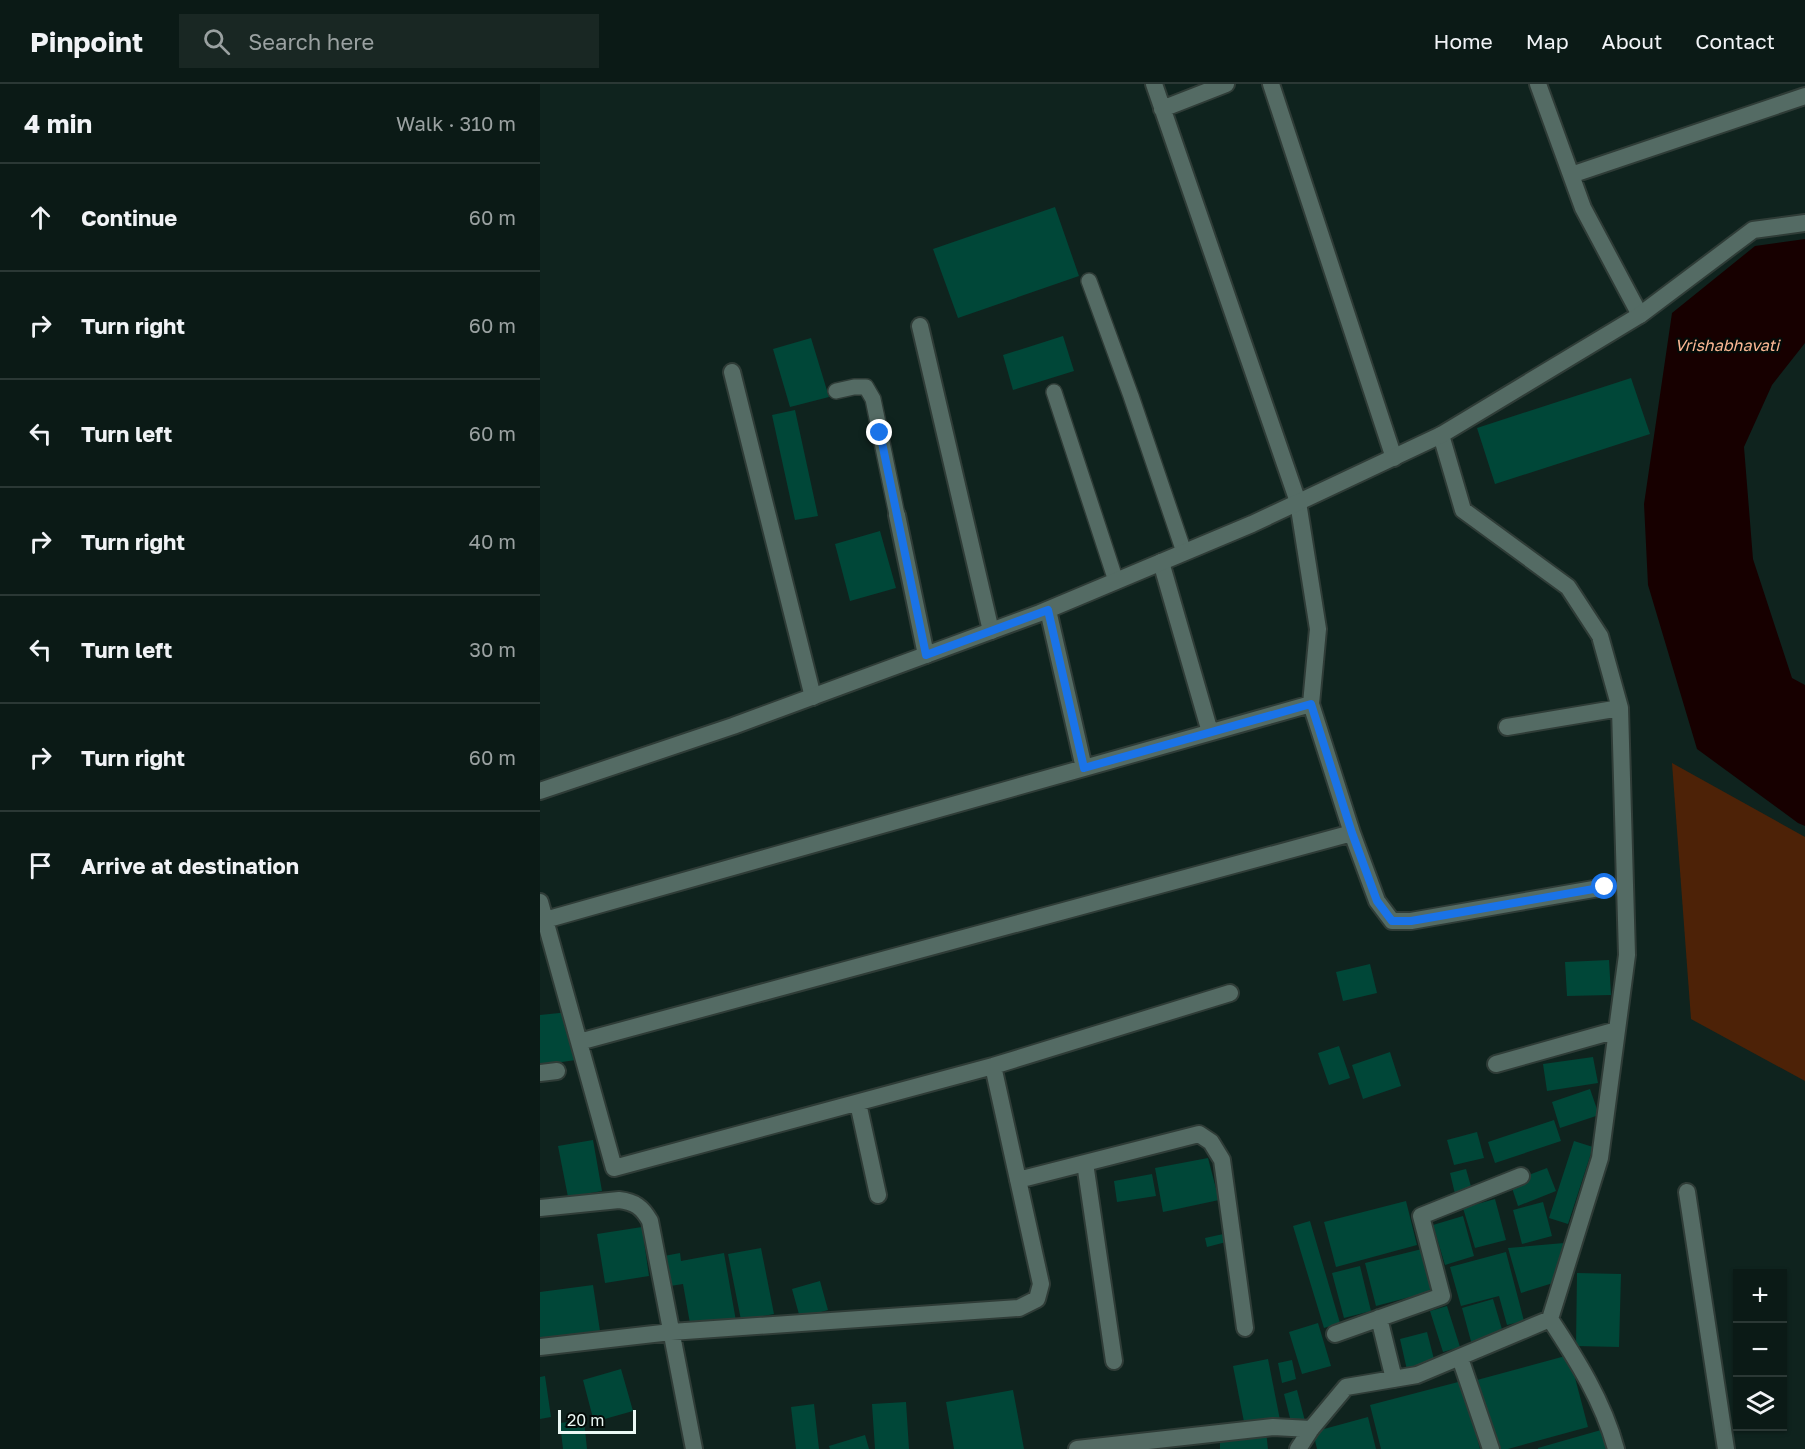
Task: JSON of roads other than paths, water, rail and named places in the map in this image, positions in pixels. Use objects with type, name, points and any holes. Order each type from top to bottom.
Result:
[{"type":"street","points":[[1154,84],[1298,502],[1318,629],[1311,704],[1352,833],[1377,901],[1392,921],[1411,921],[1605,887]]},
{"type":"street","points":[[1162,109],[1226,84]]},
{"type":"street","points":[[1271,84],[1394,458]]},
{"type":"street","points":[[1538,84],[1583,208],[1640,315]]},
{"type":"street","points":[[1571,175],[1805,96]]},
{"type":"street","points":[[540,791],[733,726],[1048,610],[1298,502],[1441,435],[1640,315],[1754,230],[1805,223]]},
{"type":"street","points":[[920,326],[991,631]]},
{"type":"street","points":[[732,372],[813,697]]},
{"type":"street","points":[[1298,1449],[1311,1428],[1346,1387],[1417,1375],[1550,1319],[1600,1158],[1628,955],[1620,708],[1600,636],[1568,587],[1463,510],[1441,435]]},
{"type":"street","points":[[897,515],[926,655]]},
{"type":"street","points":[[1161,562],[1210,732]]},
{"type":"street","points":[[1048,610],[1084,768]]},
{"type":"street","points":[[545,920],[1311,704]]},
{"type":"street","points":[[1507,727],[1620,708]]},
{"type":"street","points":[[579,1042],[1352,833]]},
{"type":"street","points":[[540,902],[614,1168],[993,1066],[1230,993]]},
{"type":"street","points":[[1496,1064],[1617,1030]]},
{"type":"street","points":[[540,1347],[671,1332],[1019,1308],[1038,1299],[1041,1284],[993,1066]]},
{"type":"street","points":[[858,1103],[878,1195]]},
{"type":"street","points":[[1018,1180],[1198,1134],[1211,1142],[1222,1160],[1245,1328]]},
{"type":"street","points":[[1085,1163],[1114,1361]]},
{"type":"street","points":[[1335,1334],[1442,1296],[1421,1216],[1521,1176]]},
{"type":"street","points":[[1687,1192],[1726,1449]]},
{"type":"street","points":[[540,1208],[619,1200],[642,1208],[650,1221],[694,1449]]},
{"type":"street","points":[[1379,1318],[1394,1379]]},
{"type":"street","points":[[1550,1319],[1579,1362],[1595,1392],[1616,1449]]},
{"type":"street","points":[[1460,1358],[1491,1449]]},
{"type":"street","points":[[1077,1449],[1273,1427],[1311,1428]]},
{"type":"lane","points":[[1089,281],[1184,552]]},
{"type":"lane","points":[[836,391],[866,387],[873,399],[897,515]]},
{"type":"lane","points":[[1054,392],[1116,581]]},
{"type":"water","name":"Vrishabhavati","points":[[1805,239],[1805,343],[1772,385],[1744,447],[1753,559],[1792,678],[1805,685],[1805,826],[1697,749],[1648,585],[1644,504],[1672,313],[1755,246]]}]
